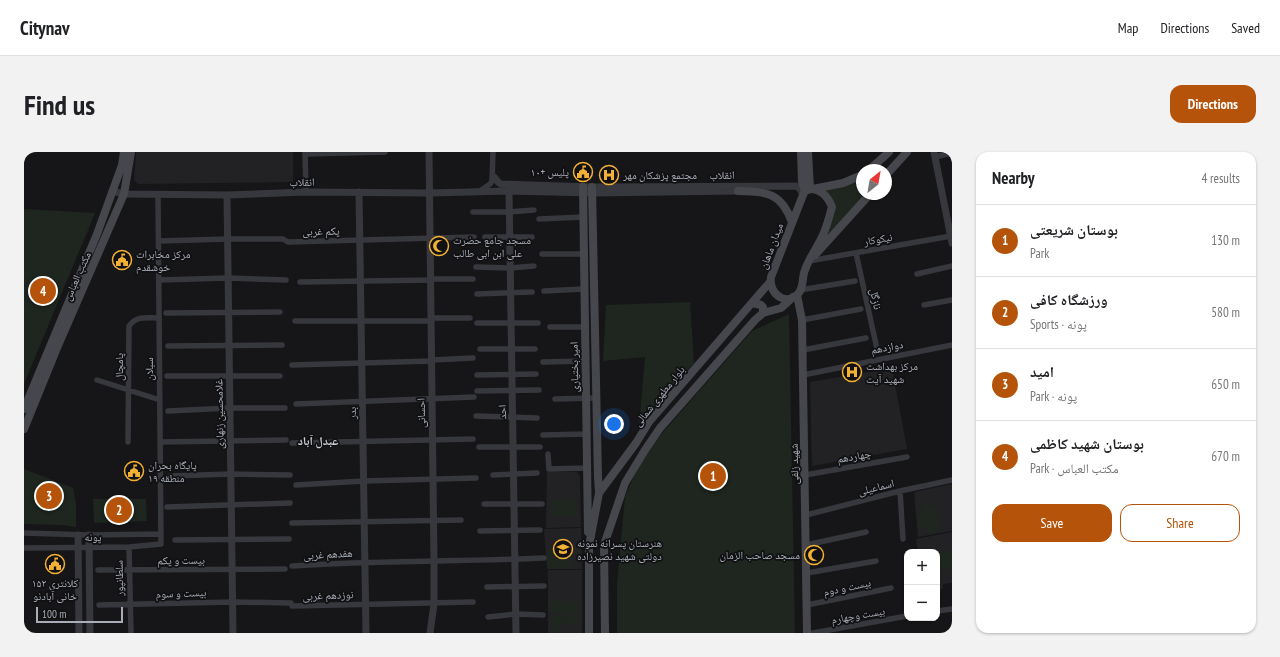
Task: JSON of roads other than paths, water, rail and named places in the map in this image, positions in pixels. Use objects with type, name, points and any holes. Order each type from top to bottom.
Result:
[{"type":"main road","name":"مکتب العباس","points":[[24,429],[122,165],[124,152]]},
{"type":"main road","name":"مکتب العباس","points":[[24,409],[124,194],[131,152]]},
{"type":"main road","points":[[801,152],[802,182],[807,191]]},
{"type":"main road","points":[[807,191],[808,152]]},
{"type":"main road","points":[[876,164],[889,152]]},
{"type":"main road","points":[[892,169],[907,152]]},
{"type":"main road","points":[[807,191],[843,183],[856,178]]},
{"type":"main road","name":"امیر بختیاری","points":[[587,190],[583,217],[588,546]]},
{"type":"main road","name":"امیر بختیاری","points":[[587,190],[593,295],[599,493]]},
{"type":"main road","points":[[738,191],[761,192],[779,200],[786,209],[792,222]]},
{"type":"main road","points":[[797,294],[804,271],[823,235],[832,207],[822,192],[807,191]]},
{"type":"main road","name":"میدان ماهان","points":[[797,294],[782,298],[777,296],[770,282],[792,222],[807,191]]},
{"type":"main road","points":[[809,261],[865,200]]},
{"type":"main road","name":"بلوار مطهری شمالی","points":[[590,633],[588,546],[599,493],[636,443],[649,422],[770,282]]},
{"type":"main road","points":[[584,292],[593,295]]},
{"type":"main road","name":"بلوار مطهری شمالی","points":[[605,633],[604,545],[625,483],[660,428],[755,320],[763,313],[781,308],[797,294]]},
{"type":"main road","name":"شهید زلفی","points":[[797,294],[802,320],[803,350],[808,633]]},
{"type":"main road","points":[[753,303],[763,307],[763,313]]},
{"type":"street","points":[[306,192],[305,153],[385,152]]},
{"type":"street","name":"احسانی","points":[[430,152],[434,520],[434,604],[430,633]]},
{"type":"street","points":[[479,192],[490,184],[494,177],[493,152]]},
{"type":"street","points":[[951,239],[934,154],[952,153]]},
{"type":"street","name":"انقلاب","points":[[494,177],[501,184],[587,190],[738,191]]},
{"type":"street","name":"انقلاب","points":[[112,191],[124,194],[228,195],[306,192],[430,193],[796,186],[807,191]]},
{"type":"street","name":"احد","points":[[509,191],[516,633]]},
{"type":"street","name":"بدر","points":[[359,192],[366,633]]},
{"type":"street","name":"سبلان","points":[[158,194],[161,544]]},
{"type":"street","name":"غلامحسین زنهاری","points":[[228,195],[234,633]]},
{"type":"street","points":[[473,212],[534,210]]},
{"type":"street","points":[[539,219],[583,217]]},
{"type":"street","points":[[485,237],[532,236]]},
{"type":"street","name":"یکم غربی","points":[[159,242],[228,239],[284,239],[288,242],[474,237]]},
{"type":"street","name":"نیکوکار","points":[[809,261],[951,239]]},
{"type":"street","name":"نازگل","points":[[856,253],[877,349]]},
{"type":"street","points":[[542,254],[584,254]]},
{"type":"street","points":[[476,267],[510,268],[534,266]]},
{"type":"street","points":[[917,274],[952,266]]},
{"type":"street","points":[[159,280],[229,278],[286,280]]},
{"type":"street","points":[[300,282],[473,279]]},
{"type":"street","points":[[797,294],[855,281]]},
{"type":"street","points":[[544,291],[584,292]]},
{"type":"street","points":[[477,294],[532,292]]},
{"type":"street","points":[[924,305],[952,300]]},
{"type":"street","points":[[802,320],[861,310]]},
{"type":"street","points":[[166,313],[280,312]]},
{"type":"street","name":"پامچال","points":[[128,442],[129,326],[133,321],[140,318],[159,318]]},
{"type":"street","points":[[295,321],[431,320],[470,318]]},
{"type":"street","points":[[477,323],[538,323]]},
{"type":"street","points":[[550,327],[585,327]]},
{"type":"street","points":[[803,350],[866,338]]},
{"type":"street","points":[[168,346],[282,345]]},
{"type":"street","name":"دوازدهم","points":[[803,375],[952,345]]},
{"type":"street","points":[[480,349],[535,349]]},
{"type":"street","points":[[292,365],[432,361],[473,358]]},
{"type":"street","points":[[543,362],[585,361]]},
{"type":"street","points":[[477,375],[512,373],[536,374]]},
{"type":"street","points":[[167,376],[280,376]]},
{"type":"street","points":[[97,380],[160,400]]},
{"type":"street","points":[[477,391],[539,390]]},
{"type":"street","points":[[296,404],[474,397]]},
{"type":"street","points":[[555,399],[596,398]]},
{"type":"street","points":[[168,411],[230,408],[285,408]]},
{"type":"street","points":[[476,416],[537,418]]},
{"type":"street","points":[[544,435],[586,434]]},
{"type":"street","points":[[292,443],[473,439]]},
{"type":"street","points":[[160,442],[286,440]]},
{"type":"street","points":[[479,447],[540,447]]},
{"type":"street","points":[[548,454],[549,469],[587,468]]},
{"type":"street","name":"چهاردهم","points":[[805,475],[907,457]]},
{"type":"street","points":[[493,474],[537,473]]},
{"type":"street","points":[[170,476],[231,474],[290,475]]},
{"type":"street","points":[[296,485],[364,481],[476,478]]},
{"type":"street","name":"اسماعیلی","points":[[806,515],[900,491],[952,480]]},
{"type":"street","points":[[900,491],[903,539]]},
{"type":"street","points":[[167,507],[290,503]]},
{"type":"street","points":[[484,504],[542,504]]},
{"type":"street","points":[[292,523],[461,520]]},
{"type":"street","points":[[480,531],[540,530]]},
{"type":"street","points":[[806,545],[866,532]]},
{"type":"street","name":"پونه","points":[[24,534],[161,534]]},
{"type":"street","points":[[78,535],[79,633]]},
{"type":"street","points":[[89,535],[90,633]]},
{"type":"street","points":[[175,540],[289,539]]},
{"type":"street","name":"پونه","points":[[24,548],[89,546],[129,547],[161,544]]},
{"type":"street","name":"سلطانپور","points":[[129,547],[131,633]]},
{"type":"street","name":"هفدهم غربی","points":[[292,566],[365,562],[482,561],[544,558]]},
{"type":"street","points":[[806,574],[876,561]]},
{"type":"street","points":[[233,569],[285,569]]},
{"type":"street","name":"بیست و یکم","points":[[98,570],[129,571],[233,569]]},
{"type":"street","points":[[487,587],[544,586]]},
{"type":"street","name":"بیست و دوم","points":[[807,605],[891,588]]},
{"type":"street","name":"بیست و سوم","points":[[99,605],[233,602],[291,604]]},
{"type":"street","name":"نوزدهم غربی","points":[[291,604],[434,604],[473,602]]},
{"type":"street","points":[[940,610],[952,608]]},
{"type":"street","points":[[488,616],[516,614],[543,615]]},
{"type":"street","name":"بیست وچهارم","points":[[813,633],[904,617]]},
{"type":"place","name":"پلیس +۱۰","points":[[583,172]]},
{"type":"place","name":"مجتمع پزشکان مهر","points":[[609,175]]},
{"type":"place","name":"مسجد جامع حضرت علی ابن ابی طالب","points":[[439,246]]},
{"type":"place","name":"مرکز مخابرات خوشقدم","points":[[122,260]]},
{"type":"place","name":"بوستان شهید کاظمی","points":[[43,291]]},
{"type":"place","name":"مرکز بهداشت شهید آیت","points":[[852,372]]},
{"type":"place","name":"پایگاه بحران منطقه ۱۹","points":[[134,471]]},
{"type":"place","name":"بوستان شریعتی","points":[[713,476]]},
{"type":"place","name":"امید","points":[[49,496]]},
{"type":"place","name":"ورزشگاه کافی","points":[[119,510]]},
{"type":"place","name":"هنرستان پسرانه نمونه دولتی شهید نصیرزاده","points":[[563,549]]},
{"type":"place","name":"مسجد صاحب الزمان","points":[[814,555]]},
{"type":"place","name":"کلانتری ۱۵۲ خانی آبادنو","points":[[55,564]]},
{"type":"district","name":"عبدل آباد","points":[[318,440]]}]
